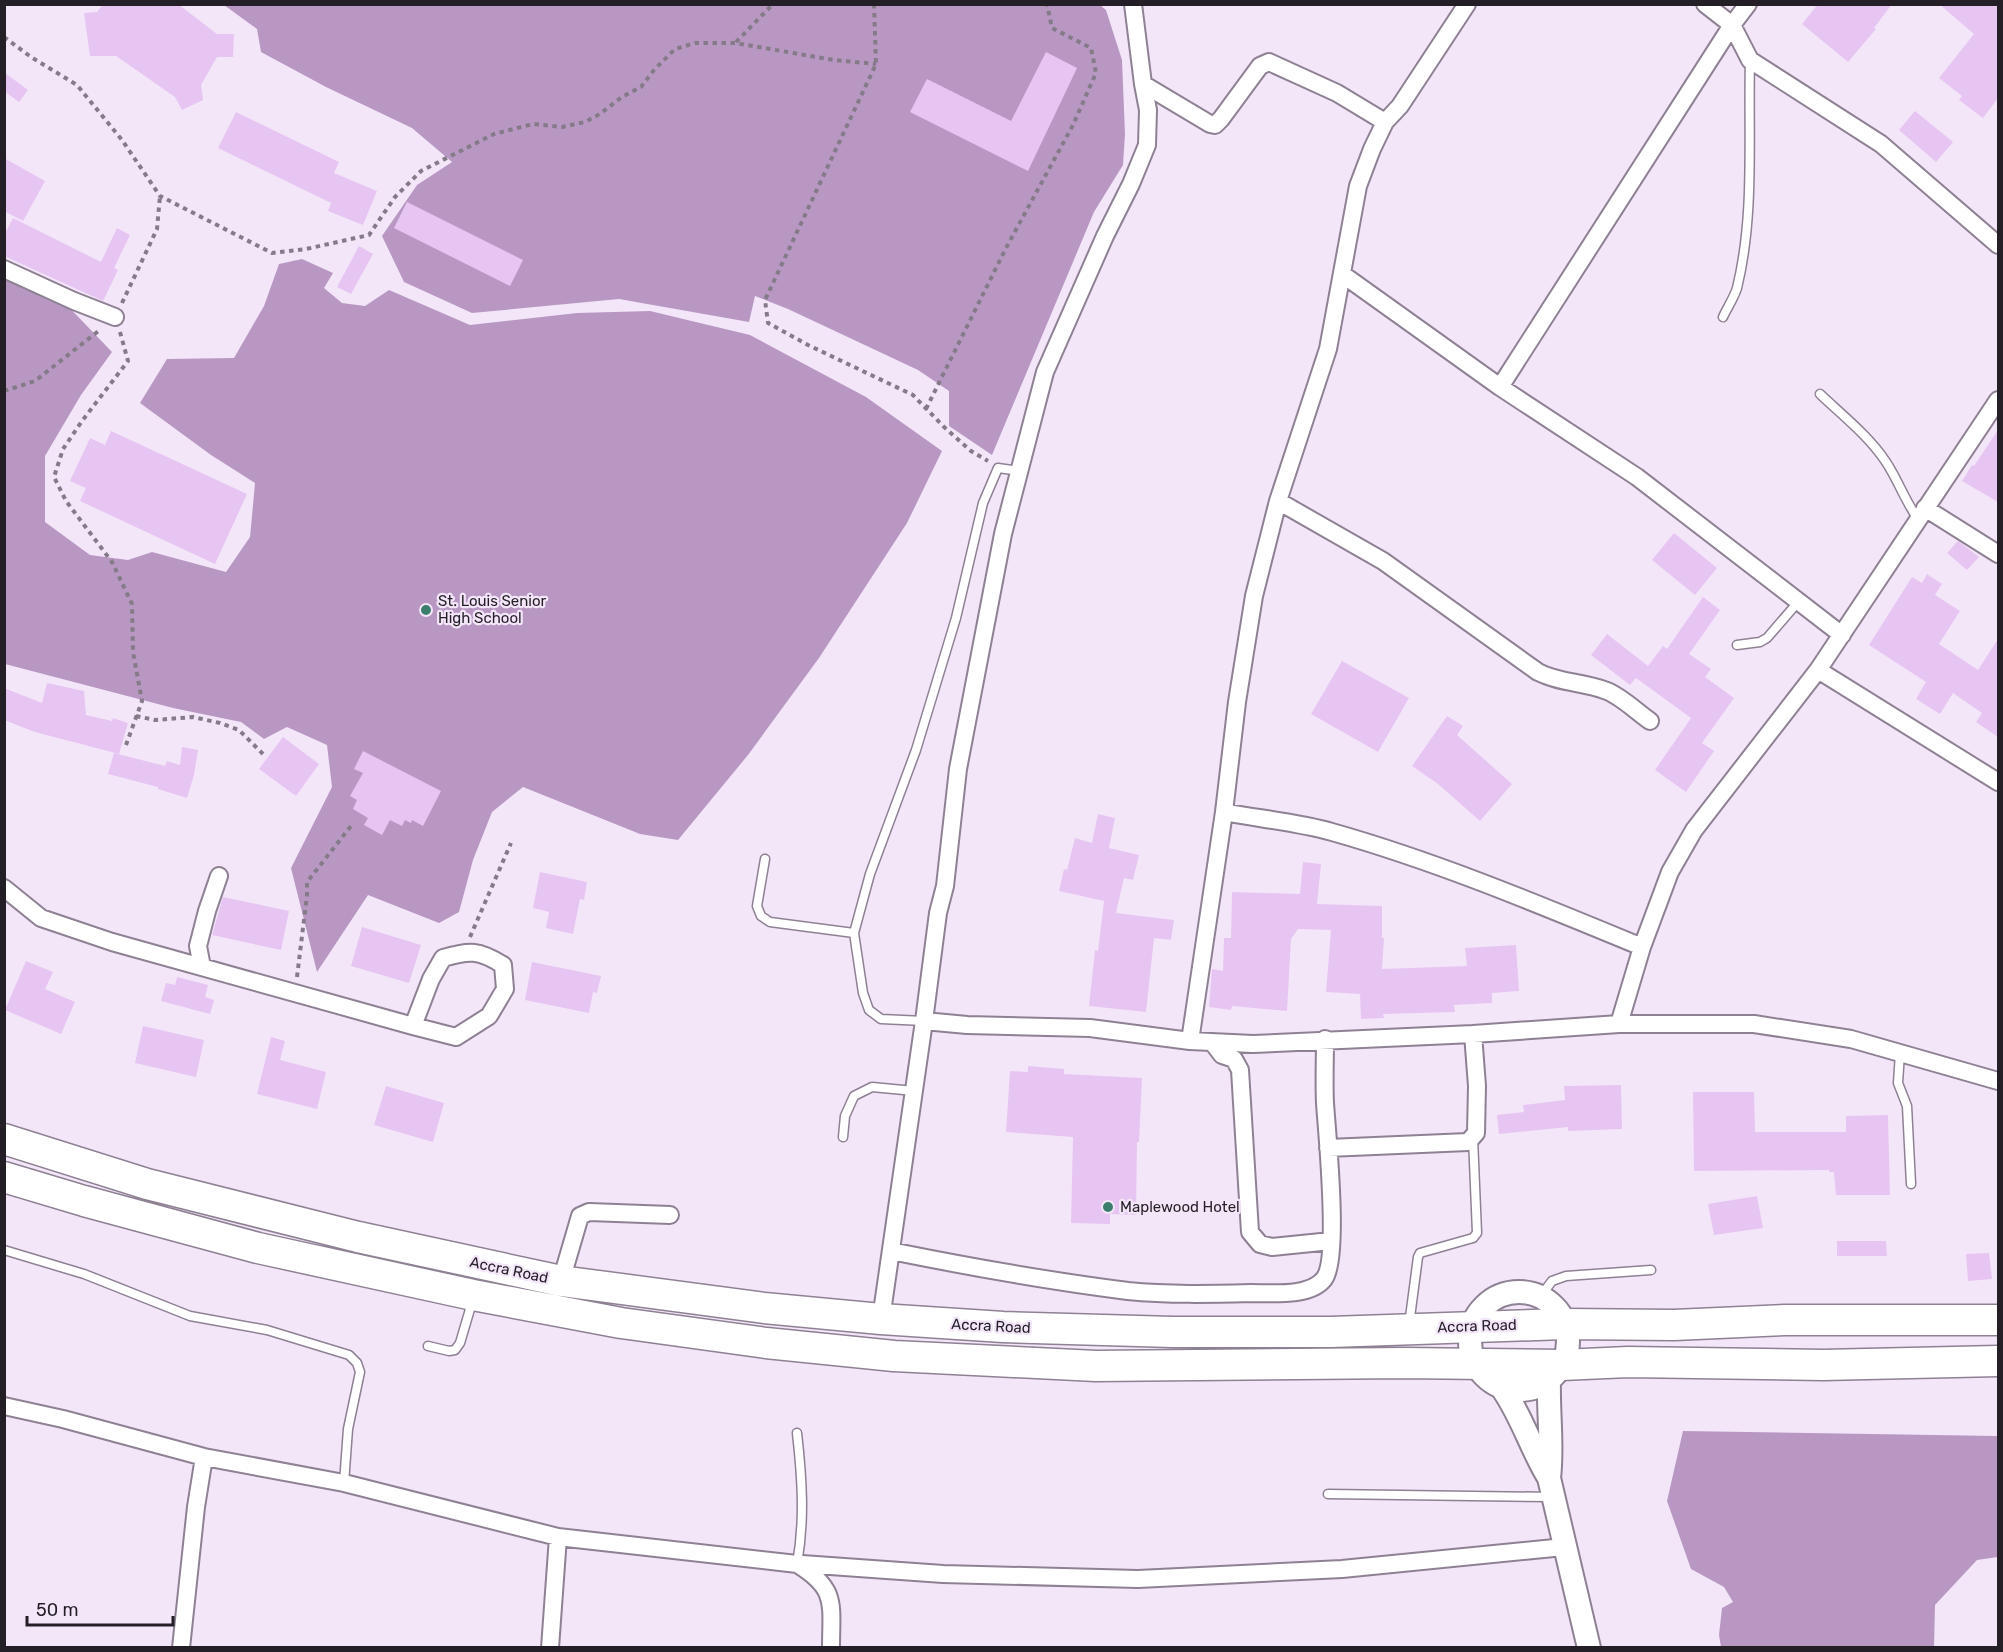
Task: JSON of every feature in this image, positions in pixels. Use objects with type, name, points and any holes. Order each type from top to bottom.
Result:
[{"type":"highway","name":"Accra Road","points":[[4,1139],[158,1187],[358,1237],[561,1281],[764,1308],[880,1319],[1003,1328],[1173,1332],[1331,1332],[1471,1326],[1674,1325],[1786,1320],[1987,1320]]},
{"type":"highway","name":"Accra Road","points":[[4,1177],[258,1248],[473,1295],[621,1323],[894,1356],[1096,1366],[1476,1365],[1555,1373],[1628,1362],[1823,1365],[1984,1361]]},
{"type":"highway","points":[[1984,1361],[1987,1320]]},
{"type":"street","points":[[880,1319],[938,913],[945,886],[962,748],[1003,534],[1045,372],[1147,145],[1148,110],[1133,4]]},
{"type":"street","points":[[1190,1041],[1254,596],[1278,501],[1328,349],[1358,186],[1385,122],[1400,106],[1467,4]]},
{"type":"street","points":[[1705,4],[1732,25],[1750,60],[1881,144],[1998,245]]},
{"type":"street","points":[[1500,387],[1732,25],[1748,4]]},
{"type":"street","points":[[1143,84],[1210,124],[1215,124],[1260,66],[1269,62],[1337,93],[1385,122]]},
{"type":"street","points":[[4,269],[115,317]]},
{"type":"street","points":[[1342,274],[1500,387],[1637,477],[1842,635]]},
{"type":"street","points":[[1619,1024],[1642,947],[1670,872],[1694,830],[1818,670],[1998,400]]},
{"type":"street","points":[[1278,501],[1383,561],[1538,672],[1552,679],[1609,692],[1650,721]]},
{"type":"street","points":[[1922,514],[1998,554]]},
{"type":"street","points":[[1818,670],[1998,782]]},
{"type":"street","points":[[1224,813],[1330,831],[1413,857],[1642,947]]},
{"type":"street","points":[[202,967],[198,946],[219,876]]},
{"type":"street","points":[[4,888],[41,918],[112,942],[412,1026],[456,1037],[489,1016],[505,989],[504,965],[484,954],[465,951],[443,958],[431,979],[412,1026]]},
{"type":"street","points":[[924,1021],[967,1025],[1090,1028],[1190,1041],[1252,1044],[1473,1034],[1619,1024],[1754,1024],[1851,1039],[1998,1081]]},
{"type":"street","points":[[1328,1148],[1468,1142],[1476,1134],[1477,1086],[1473,1034]]},
{"type":"street","points":[[891,1251],[1060,1282],[1130,1291],[1218,1294],[1294,1293],[1317,1285],[1325,1278],[1330,1268],[1331,1240],[1332,1209],[1325,1039]]},
{"type":"street","points":[[1212,1042],[1222,1055],[1234,1059],[1240,1070],[1250,1232],[1260,1244],[1272,1247],[1331,1240]]},
{"type":"street","points":[[561,1281],[580,1216],[589,1212],[670,1215]]},
{"type":"street","points":[[1551,1487],[1536,1457],[1519,1413],[1502,1388],[1492,1382],[1476,1365],[1471,1351],[1471,1326],[1482,1309],[1494,1299],[1509,1293],[1525,1292],[1540,1297],[1553,1306],[1568,1334],[1568,1350],[1555,1373],[1548,1412],[1552,1451],[1551,1487],[1589,1647]]},
{"type":"street","points":[[1502,1388],[1526,1390],[1555,1373]]},
{"type":"street","points":[[4,1406],[63,1419],[204,1457],[344,1483],[558,1537],[797,1564],[943,1574],[1138,1579],[1342,1569],[1564,1547]]},
{"type":"street","points":[[182,1647],[196,1507],[204,1457]]},
{"type":"street","points":[[550,1647],[558,1537]]},
{"type":"street","points":[[797,1564],[816,1576],[828,1590],[831,1609],[831,1647]]},
{"type":"lane","points":[[1723,317],[1736,291],[1745,239],[1749,166],[1750,60]]},
{"type":"lane","points":[[1820,394],[1864,436],[1886,461],[1908,505],[1922,514]]},
{"type":"lane","points":[[924,1021],[880,1019],[869,1010],[863,993],[854,933],[870,874],[920,739],[956,618],[983,503],[999,468],[1020,471]]},
{"type":"lane","points":[[1737,645],[1760,642],[1767,638],[1799,601]]},
{"type":"lane","points":[[765,859],[757,906],[761,916],[770,922],[854,933]]},
{"type":"lane","points":[[1900,1053],[1898,1083],[1907,1106],[1911,1184]]},
{"type":"lane","points":[[843,1137],[845,1116],[854,1096],[872,1087],[914,1091]]},
{"type":"lane","points":[[1408,1329],[1420,1253],[1473,1238],[1477,1233],[1473,1137]]},
{"type":"lane","points":[[4,1250],[84,1274],[190,1316],[267,1330],[349,1355],[357,1363],[360,1372],[348,1429],[344,1483]]},
{"type":"lane","points":[[1540,1297],[1552,1281],[1566,1276],[1650,1270]]},
{"type":"lane","points":[[428,1346],[449,1351],[455,1350],[460,1343],[473,1295]]},
{"type":"lane","points":[[797,1433],[801,1461],[802,1521],[797,1564]]},
{"type":"lane","points":[[1328,1494],[1551,1487]]},
{"type":"path","points":[[735,43],[773,4]]},
{"type":"path","points":[[874,4],[876,64],[765,300],[768,323],[808,345],[913,395],[971,451],[999,468]]},
{"type":"path","points":[[926,409],[1006,248],[1073,125],[1096,72],[1091,48],[1052,28],[1047,4]]},
{"type":"path","points":[[4,36],[31,57],[77,85],[122,140],[160,196],[272,253],[306,249],[369,235],[395,197],[421,171],[494,134],[533,124],[562,127],[585,122],[641,87],[675,49],[695,43],[735,43],[834,60],[876,64]]},
{"type":"path","points":[[115,317],[128,361],[63,449],[54,477],[66,501],[112,562],[132,604],[133,652],[142,701],[126,745]]},
{"type":"path","points":[[136,716],[155,720],[193,717],[220,723],[239,730],[263,754]]},
{"type":"path","points":[[295,993],[307,882],[351,826]]},
{"type":"path","points":[[465,951],[474,924],[511,843]]},
{"type":"shaded area","points":[[224,5],[1100,5],[1106,10],[1122,60],[1125,134],[1123,165],[1094,212],[992,455],[949,426],[949,391],[918,370],[788,309],[755,296],[749,322],[619,299],[472,313],[404,282],[382,236],[417,185],[452,162],[412,128],[326,87],[261,52],[257,29]]},
{"type":"shaded area","points":[[302,259],[333,273],[324,288],[342,303],[365,306],[389,290],[470,325],[577,313],[650,311],[750,335],[866,397],[942,451],[907,523],[819,658],[748,755],[678,840],[640,834],[523,787],[492,812],[473,860],[459,912],[439,923],[368,895],[317,972],[291,868],[332,787],[327,745],[287,727],[264,739],[241,722],[173,708],[5,664],[4,277],[62,300],[112,352],[81,395],[45,456],[45,522],[90,555],[128,560],[152,552],[226,572],[250,537],[255,483],[211,455],[140,403],[167,359],[234,358],[264,306],[279,264]]},
{"type":"shaded area","points":[[1683,1431],[1997,1436],[1998,1557],[1977,1560],[1935,1605],[1934,1647],[1721,1647],[1719,1635],[1722,1608],[1733,1602],[1724,1587],[1691,1569],[1667,1501]]},
{"type":"building","points":[[103,4],[178,4],[217,34],[234,34],[233,57],[217,57],[201,85],[203,100],[182,110],[175,97],[116,56],[90,56],[84,13],[97,12]]},
{"type":"building","points":[[1818,4],[1892,4],[1874,28],[1876,29],[1848,62],[1802,24]]},
{"type":"building","points":[[1939,4],[1998,4],[1998,98],[1983,118],[1959,100],[1962,96],[1939,78],[1974,34]]},
{"type":"building","points":[[1046,52],[1077,68],[1028,171],[910,112],[927,79],[1011,121]]},
{"type":"building","points":[[4,72],[28,90],[19,102],[4,91]]},
{"type":"building","points":[[1915,111],[1953,142],[1936,162],[1899,130]]},
{"type":"building","points":[[236,112],[339,162],[334,173],[377,191],[363,225],[328,211],[331,203],[218,148]]},
{"type":"building","points":[[4,158],[45,181],[23,221],[4,211]]},
{"type":"building","points":[[407,202],[523,260],[510,286],[394,228]]},
{"type":"building","points":[[13,218],[101,262],[117,228],[130,235],[114,268],[118,270],[103,301],[4,256],[4,235]]},
{"type":"building","points":[[359,246],[373,254],[351,294],[337,287]]},
{"type":"building","points":[[1998,430],[1998,502],[1962,481]]},
{"type":"building","points":[[111,431],[247,494],[215,564],[80,501],[86,488],[70,481],[90,438],[105,445]]},
{"type":"building","points":[[1674,533],[1717,568],[1695,595],[1652,560]]},
{"type":"building","points":[[1958,541],[1979,557],[1967,570],[1947,553]]},
{"type":"building","points":[[1927,574],[1942,584],[1935,595],[1960,611],[1939,644],[1978,670],[1998,639],[1998,737],[1976,722],[1982,713],[1953,693],[1940,714],[1916,699],[1926,682],[1869,645],[1912,577],[1922,583]]},
{"type":"building","points":[[1703,597],[1720,610],[1689,654],[1711,669],[1705,677],[1734,698],[1702,743],[1714,751],[1686,792],[1655,770],[1691,718],[1636,678],[1630,685],[1591,655],[1607,634],[1648,666],[1663,646],[1667,649]]},
{"type":"building","points":[[1342,661],[1409,698],[1378,752],[1311,714]]},
{"type":"building","points":[[47,683],[84,691],[86,715],[112,721],[113,718],[128,723],[119,754],[35,732],[4,720],[4,688],[42,703]]},
{"type":"building","points":[[1447,716],[1463,726],[1457,735],[1512,784],[1480,821],[1438,784],[1412,766]]},
{"type":"building","points":[[283,737],[319,764],[296,796],[259,769]]},
{"type":"building","points":[[182,747],[198,750],[187,798],[158,789],[158,787],[108,774],[114,753],[165,766],[167,761],[180,765]]},
{"type":"building","points":[[363,751],[441,791],[423,826],[412,820],[411,823],[405,820],[402,826],[390,820],[382,835],[364,825],[368,818],[353,809],[357,800],[350,796],[363,773],[354,769]]},
{"type":"building","points":[[1098,814],[1115,818],[1109,848],[1139,855],[1133,880],[1124,878],[1116,913],[1174,920],[1171,940],[1154,938],[1146,1012],[1089,1006],[1095,950],[1098,951],[1104,901],[1059,891],[1075,838],[1092,843]]},
{"type":"building","points":[[1303,862],[1321,864],[1317,904],[1382,906],[1382,938],[1384,938],[1382,969],[1467,966],[1465,948],[1516,945],[1519,991],[1492,993],[1492,1003],[1454,1005],[1455,1012],[1383,1014],[1384,1018],[1361,1019],[1360,994],[1326,992],[1331,930],[1298,929],[1291,939],[1287,1011],[1232,1006],[1231,1010],[1209,1007],[1212,969],[1223,971],[1224,938],[1231,938],[1232,892],[1300,894]]},
{"type":"building","points":[[540,872],[587,882],[584,900],[580,899],[573,934],[546,928],[549,912],[533,908]]},
{"type":"building","points":[[223,897],[289,911],[281,950],[212,935]]},
{"type":"building","points":[[362,927],[421,945],[409,983],[351,966]]},
{"type":"building","points":[[26,961],[53,972],[45,989],[75,1002],[61,1034],[5,1010]]},
{"type":"building","points":[[532,962],[601,976],[597,993],[593,992],[589,1013],[525,1000]]},
{"type":"building","points":[[177,977],[208,985],[205,997],[214,1000],[210,1014],[161,1001],[166,983],[175,985]]},
{"type":"building","points":[[143,1026],[204,1040],[196,1077],[135,1063]]},
{"type":"building","points":[[271,1037],[285,1041],[280,1060],[326,1072],[317,1109],[257,1094]]},
{"type":"building","points":[[1028,1066],[1064,1069],[1064,1074],[1142,1078],[1139,1142],[1137,1142],[1136,1215],[1110,1214],[1110,1224],[1071,1223],[1073,1137],[1006,1132],[1010,1071],[1028,1072]]},
{"type":"building","points":[[1621,1085],[1622,1129],[1568,1131],[1568,1127],[1499,1134],[1497,1115],[1524,1112],[1523,1105],[1565,1100],[1564,1086]]},
{"type":"building","points":[[386,1086],[444,1103],[433,1142],[374,1125]]},
{"type":"building","points":[[1693,1092],[1754,1092],[1755,1132],[1846,1132],[1846,1116],[1888,1115],[1890,1195],[1836,1195],[1834,1172],[1829,1172],[1829,1170],[1694,1171]]},
{"type":"building","points":[[1757,1196],[1763,1228],[1714,1235],[1708,1204]]},
{"type":"building","points":[[1837,1241],[1886,1241],[1887,1256],[1837,1256]]},
{"type":"building","points":[[1989,1253],[1992,1279],[1968,1281],[1966,1254]]},
{"type":"place","name":"St. Louis Senior High School","points":[[426,610]]},
{"type":"place","name":"Maplewood Hotel","points":[[1108,1207]]}]
